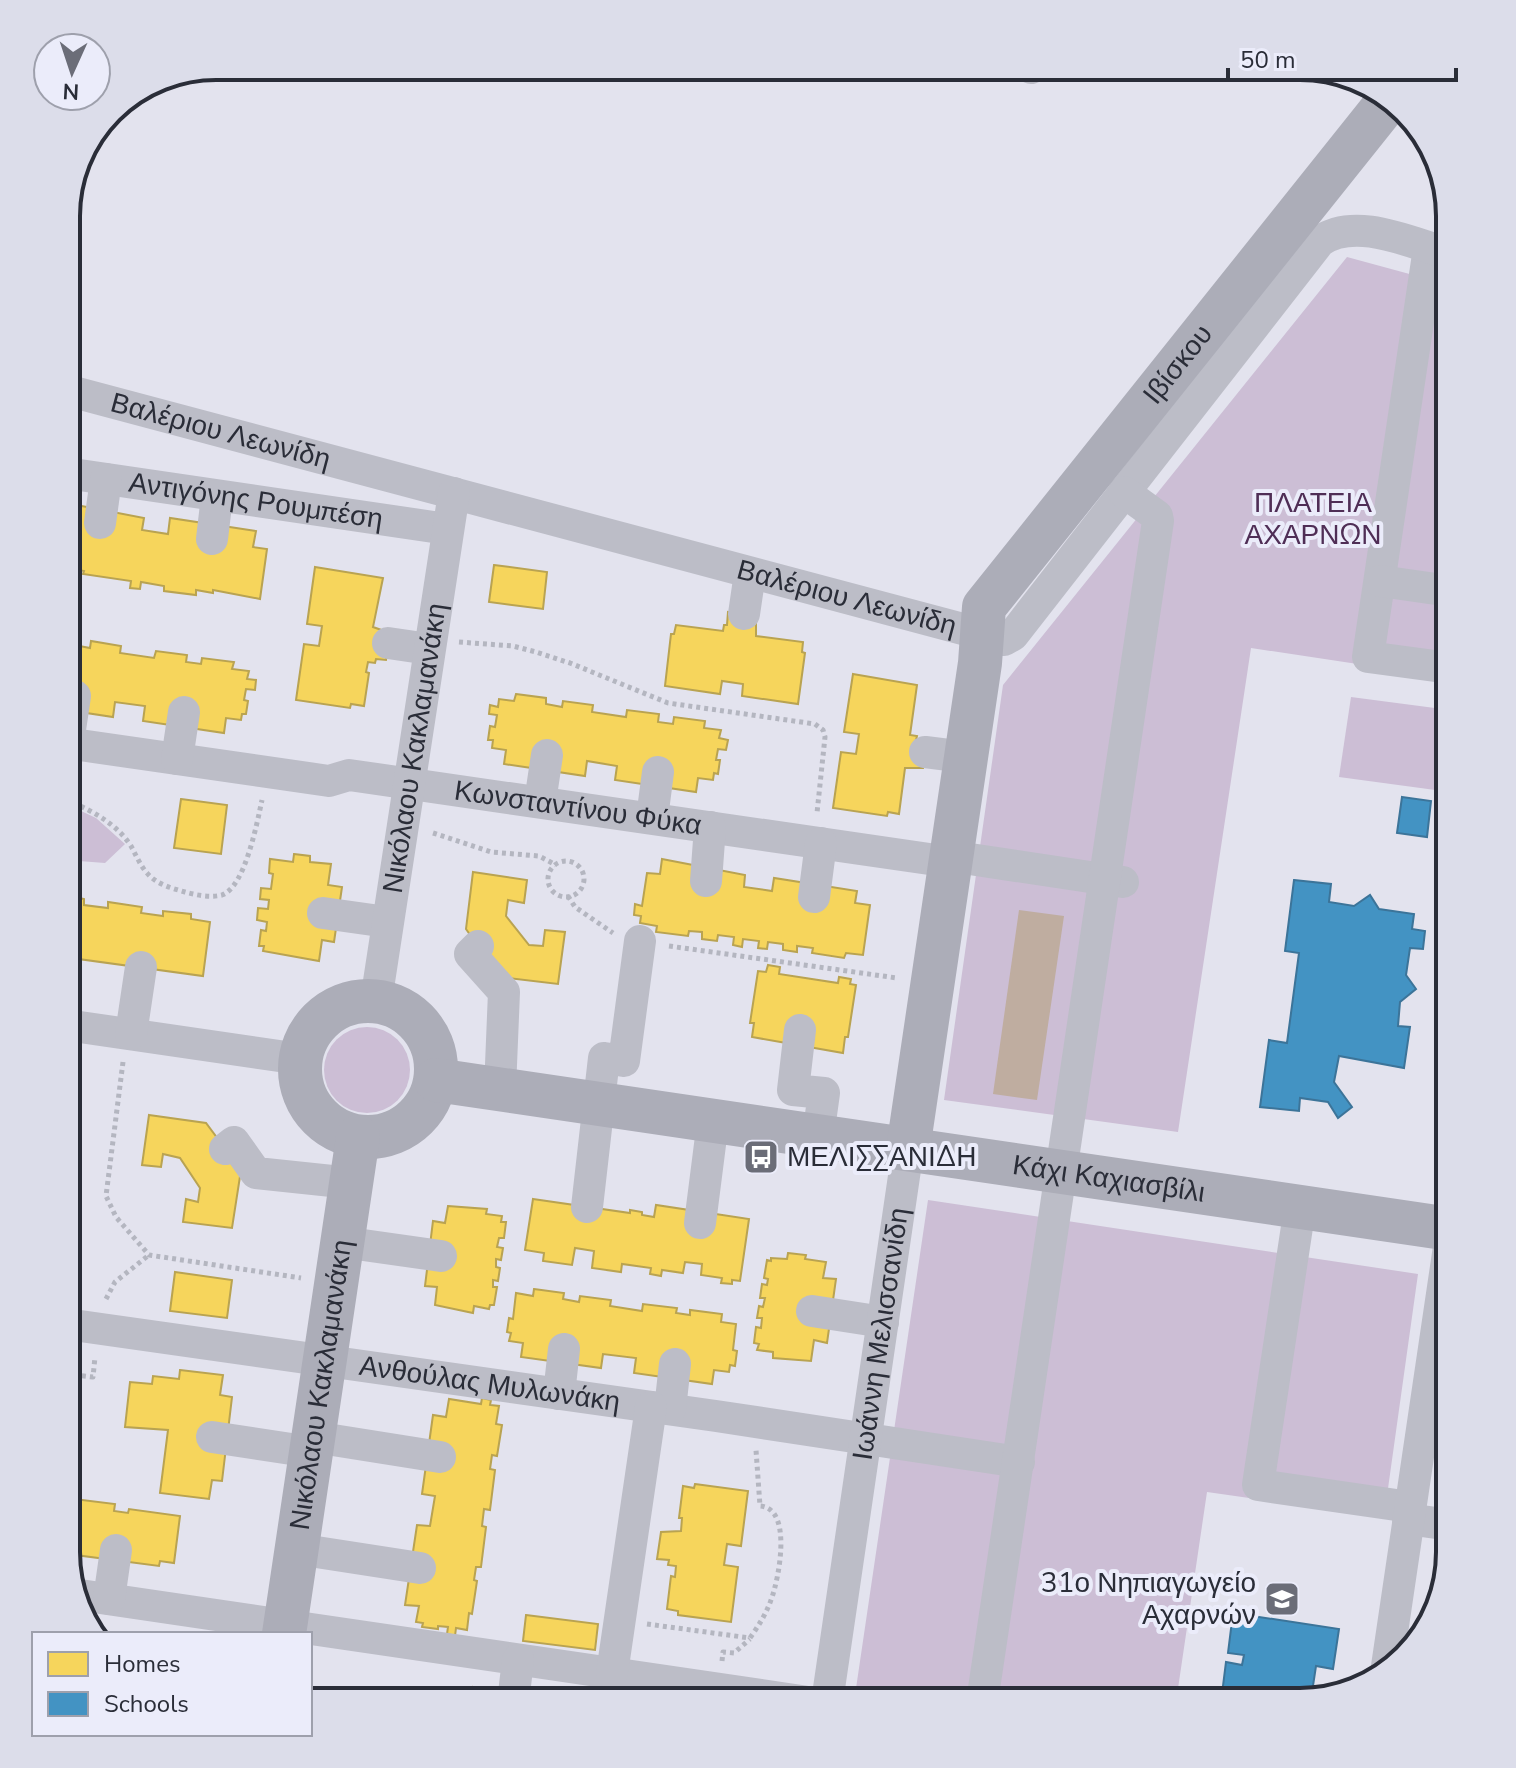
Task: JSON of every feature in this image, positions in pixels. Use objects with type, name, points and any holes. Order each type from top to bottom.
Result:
[{"type":"street","name":"Ιβίσκου","points":[[980,635],[984,607],[1383,108]]},
{"type":"street","name":"Βαλέριου Λεωνίδη","points":[[80,394],[1004,640],[1013,635],[1320,241],[1341,230],[1366,230],[1436,250]]},
{"type":"street","points":[[1436,268],[1368,657],[1436,666]]},
{"type":"street","name":"Αντιγόνης Ρουμπέση","points":[[80,475],[447,529]]},
{"type":"street","points":[[100,523],[106,479]]},
{"type":"street","points":[[984,1688],[1061,1171],[1115,881],[1158,521],[1157,516],[1124,492]]},
{"type":"street","name":"Νικόλαου Κακλαμανάκη","points":[[376,1001],[454,493]]},
{"type":"street","points":[[212,539],[217,496]]},
{"type":"street","points":[[744,614],[750,573]]},
{"type":"street","points":[[1380,581],[1436,589]]},
{"type":"street","name":"Ιωάννη Μελισσανίδη","points":[[829,1688],[950,859],[945,755],[980,663],[980,635]]},
{"type":"street","points":[[388,643],[430,645]]},
{"type":"street","points":[[177,759],[184,712]]},
{"type":"street","name":"Κωνσταντίνου Φύκα","points":[[80,745],[329,781],[349,775],[1115,881]]},
{"type":"street","points":[[540,802],[547,755]]},
{"type":"street","points":[[652,818],[658,772]]},
{"type":"street","points":[[706,881],[710,827]]},
{"type":"street","points":[[814,897],[817,842]]},
{"type":"street","points":[[323,913],[387,922]]},
{"type":"street","points":[[587,1207],[604,1058],[624,1061],[640,941]]},
{"type":"street","points":[[478,946],[470,954],[504,992],[500,1089]]},
{"type":"street","points":[[129,1034],[141,967]]},
{"type":"street","points":[[376,1001],[397,1007],[415,1019],[429,1037],[436,1058],[436,1080],[429,1100],[417,1118],[400,1130],[379,1137],[358,1137],[337,1130],[313,1110],[300,1081],[300,1059],[309,1034],[326,1015],[350,1003],[376,1001]]},
{"type":"street","points":[[80,1027],[300,1059]]},
{"type":"street","points":[[800,1030],[793,1090],[824,1093],[818,1136]]},
{"type":"street","name":"Κάχι Καχιασβίλι","points":[[436,1080],[1436,1227]]},
{"type":"street","points":[[700,1223],[713,1121]]},
{"type":"street","name":"Νικόλαου Κακλαμανάκη","points":[[285,1630],[358,1137]]},
{"type":"street","points":[[225,1149],[234,1142],[256,1173],[351,1183]]},
{"type":"street","points":[[1300,1207],[1258,1485],[1409,1513],[1436,1521]]},
{"type":"street","points":[[339,1263],[441,1256]]},
{"type":"street","points":[[812,1311],[883,1322]]},
{"type":"street","name":"Ανθούλας Μυλωνάκη","points":[[80,1326],[1019,1462]]},
{"type":"street","points":[[559,1394],[564,1349]]},
{"type":"street","points":[[622,1684],[620,1620],[646,1541],[660,1408],[675,1364]]},
{"type":"street","points":[[1389,1655],[1409,1513],[1436,1407]]},
{"type":"street","points":[[212,1437],[440,1457]]},
{"type":"street","points":[[297,1549],[420,1568]]},
{"type":"street","points":[[116,1550],[95,1597],[285,1630]]},
{"type":"street","points":[[312,1633],[518,1660],[622,1684],[663,1688]]},
{"type":"street","points":[[515,1688],[518,1660]]},
{"type":"path","points":[[430,645],[513,646],[570,663],[668,703],[815,724],[823,730],[825,737],[817,842]]},
{"type":"path","points":[[80,806],[112,826],[130,844],[147,873],[156,881],[196,895],[223,895],[243,868],[268,772]]},
{"type":"path","points":[[403,820],[469,847],[539,856],[556,865]]},
{"type":"path","points":[[569,861],[578,865],[584,873],[580,890],[568,896],[555,893],[549,885],[549,876],[556,865],[569,861]]},
{"type":"path","points":[[568,896],[575,907],[605,930],[629,940],[866,975],[932,981]]},
{"type":"path","points":[[129,1034],[106,1196],[116,1217],[149,1255]]},
{"type":"path","points":[[102,1328],[106,1297],[115,1282],[149,1255],[339,1263]]},
{"type":"path","points":[[620,1620],[750,1638],[765,1616],[780,1561],[781,1542],[773,1510],[769,1506],[760,1506],[753,1421]]},
{"type":"green space","name":"ΠΛΑΤΕΙΑ ΑΧΑΡΝΩΝ","points":[[1347,257],[1436,281],[1436,676],[1251,648],[1178,1132],[944,1100],[1003,685]]},
{"type":"green space","points":[[1351,697],[1436,708],[1436,790],[1339,777]]},
{"type":"green space","points":[[80,811],[96,818],[125,844],[105,863],[80,861]]},
{"type":"green space","points":[[367,1027],[384,1030],[398,1039],[407,1053],[410,1070],[407,1087],[398,1101],[384,1110],[367,1113],[350,1110],[336,1101],[327,1087],[324,1070],[327,1053],[336,1039],[350,1030]]},
{"type":"green space","points":[[928,1200],[1418,1274],[1384,1517],[1207,1492],[1178,1688],[856,1688]]},
{"type":"shaded area","points":[[1019,910],[1064,916],[1037,1100],[993,1094]]},
{"type":"building: Homes","points":[[80,506],[144,518],[142,530],[168,534],[170,518],[256,531],[253,547],[267,549],[260,599],[213,590],[213,593],[196,590],[196,595],[164,591],[164,586],[141,582],[140,589],[130,588],[131,581],[83,574],[84,571],[80,570]]},
{"type":"building: Homes","points":[[494,565],[547,572],[543,609],[489,602]]},
{"type":"building: Homes","points":[[315,567],[383,578],[373,627],[390,633],[386,660],[368,662],[364,706],[351,704],[350,708],[296,700],[304,644],[319,646],[322,626],[307,624]]},
{"type":"building: Homes","points":[[728,612],[756,616],[756,636],[803,642],[802,652],[805,653],[798,704],[742,696],[743,684],[722,681],[720,694],[665,686],[671,634],[674,634],[676,625],[723,631]]},
{"type":"building: Homes","points":[[91,641],[121,646],[120,653],[154,658],[156,651],[187,655],[186,662],[201,664],[202,658],[234,662],[232,669],[249,671],[247,679],[256,680],[255,690],[246,689],[246,714],[242,714],[241,720],[226,718],[224,733],[143,721],[145,706],[115,702],[113,717],[80,712],[80,646],[90,648]]},
{"type":"building: Homes","points":[[853,674],[917,685],[910,735],[917,736],[916,740],[926,741],[923,768],[905,768],[899,814],[888,812],[887,816],[833,808],[841,752],[856,754],[859,734],[844,732]]},
{"type":"building: Homes","points":[[516,694],[546,698],[546,704],[562,707],[563,701],[593,705],[592,712],[626,717],[627,710],[659,714],[658,722],[673,724],[674,717],[705,721],[704,728],[721,730],[719,738],[728,740],[726,750],[718,749],[718,774],[714,773],[713,780],[698,778],[696,792],[615,780],[617,766],[587,761],[585,776],[504,764],[506,750],[492,748],[493,740],[488,740],[490,726],[495,727],[497,715],[489,714],[490,705],[498,707],[499,699],[514,701]]},
{"type":"building: Homes","points":[[181,799],[227,805],[221,854],[174,848]]},
{"type":"building: Homes","points":[[294,854],[310,856],[310,862],[331,864],[328,885],[342,887],[334,942],[322,940],[319,961],[263,951],[264,946],[259,946],[261,930],[266,931],[267,922],[257,920],[258,908],[268,909],[269,900],[260,899],[261,888],[271,889],[273,874],[269,873],[270,859],[293,862]]},
{"type":"building: Homes","points":[[662,859],[745,875],[744,887],[772,891],[774,878],[857,891],[855,903],[870,905],[863,955],[846,953],[844,958],[812,953],[813,948],[797,946],[797,952],[783,950],[783,944],[768,942],[767,949],[758,948],[759,941],[743,939],[742,947],[733,945],[734,937],[718,935],[717,941],[702,939],[702,932],[689,931],[688,936],[656,932],[657,926],[640,923],[641,916],[634,915],[635,904],[642,906],[647,873],[660,874]]},
{"type":"building: Homes","points":[[473,872],[527,880],[524,903],[508,900],[506,916],[529,945],[543,946],[545,930],[565,932],[558,984],[500,977],[466,929]]},
{"type":"building: Homes","points":[[80,898],[84,899],[84,905],[108,908],[108,902],[142,907],[141,913],[163,916],[163,911],[191,914],[191,919],[210,922],[203,976],[80,959]]},
{"type":"building: Homes","points":[[768,965],[780,967],[779,974],[838,983],[839,977],[851,979],[850,984],[856,985],[843,1053],[752,1037],[754,1023],[750,1023],[758,971],[766,972]]},
{"type":"building: Homes","points":[[149,1115],[206,1123],[241,1170],[232,1228],[183,1222],[186,1199],[198,1202],[200,1188],[180,1158],[163,1154],[161,1167],[142,1165]]},
{"type":"building: Homes","points":[[533,1199],[630,1213],[630,1210],[654,1217],[656,1205],[749,1219],[740,1281],[721,1283],[722,1278],[701,1275],[702,1264],[685,1262],[683,1273],[662,1270],[661,1276],[650,1274],[651,1268],[622,1264],[621,1272],[592,1268],[594,1251],[575,1248],[572,1265],[543,1261],[544,1253],[525,1250]]},
{"type":"building: Homes","points":[[448,1206],[487,1209],[486,1214],[502,1216],[501,1222],[506,1222],[504,1238],[499,1238],[497,1247],[503,1248],[501,1260],[496,1259],[496,1267],[500,1268],[498,1281],[493,1280],[493,1287],[497,1287],[494,1305],[490,1305],[489,1309],[474,1306],[473,1313],[435,1305],[437,1287],[425,1286],[433,1221],[445,1223]]},
{"type":"building: Homes","points":[[788,1253],[826,1262],[823,1278],[836,1279],[827,1343],[814,1340],[811,1361],[773,1358],[773,1352],[757,1350],[759,1344],[754,1343],[756,1327],[761,1328],[762,1318],[757,1318],[759,1306],[763,1307],[765,1298],[760,1298],[762,1284],[767,1285],[768,1279],[764,1278],[767,1260],[787,1259]]},
{"type":"building: Homes","points":[[175,1272],[232,1280],[227,1318],[170,1311]]},
{"type":"building: Homes","points":[[534,1289],[564,1293],[563,1299],[579,1302],[580,1296],[611,1300],[610,1306],[642,1311],[643,1304],[677,1308],[676,1313],[690,1315],[690,1310],[722,1314],[721,1322],[736,1324],[735,1366],[730,1365],[729,1372],[714,1370],[712,1384],[634,1373],[636,1358],[603,1354],[601,1368],[521,1357],[523,1343],[509,1341],[509,1318],[513,1319],[516,1293],[533,1296]]},
{"type":"building: Homes","points":[[180,1370],[223,1375],[220,1395],[232,1397],[222,1481],[212,1480],[209,1499],[160,1493],[168,1430],[125,1427],[130,1382],[152,1384],[153,1376],[179,1379]]},
{"type":"building: Homes","points":[[482,1398],[491,1400],[490,1405],[499,1406],[496,1424],[502,1425],[497,1456],[492,1455],[490,1469],[495,1470],[490,1510],[484,1509],[482,1526],[486,1527],[481,1567],[476,1567],[472,1614],[469,1613],[467,1630],[456,1628],[455,1636],[447,1634],[448,1627],[422,1627],[423,1623],[416,1622],[419,1606],[405,1605],[417,1525],[430,1526],[435,1496],[422,1494],[433,1415],[446,1417],[449,1399],[481,1404]]},
{"type":"building: Homes","points":[[695,1484],[748,1491],[741,1546],[727,1544],[724,1565],[738,1567],[731,1622],[678,1615],[678,1611],[667,1609],[671,1576],[675,1577],[676,1566],[668,1565],[669,1560],[657,1559],[661,1532],[681,1531],[682,1518],[679,1518],[683,1486],[694,1488]]},
{"type":"building: Homes","points":[[80,1500],[115,1504],[114,1511],[128,1513],[129,1509],[180,1516],[174,1563],[160,1561],[159,1566],[80,1556]]},
{"type":"building: Homes","points":[[526,1615],[598,1624],[595,1650],[523,1641]]},
{"type":"building: Schools","points":[[1402,797],[1431,801],[1427,837],[1397,833]]},
{"type":"building: Schools","points":[[1294,880],[1331,884],[1329,902],[1354,906],[1370,895],[1379,909],[1414,914],[1412,929],[1425,931],[1423,949],[1410,948],[1406,975],[1416,989],[1400,1002],[1398,1026],[1410,1027],[1404,1068],[1339,1056],[1334,1082],[1352,1107],[1338,1118],[1328,1102],[1300,1098],[1299,1111],[1260,1107],[1269,1040],[1287,1043],[1299,953],[1285,951]]},
{"type":"building: Schools","points":[[1233,1613],[1339,1629],[1333,1669],[1316,1666],[1313,1687],[1223,1688],[1226,1662],[1242,1665],[1244,1655],[1228,1653]]},
{"type":"place","name":"ΜΕΛΙΣΣΑΝΙΔΗ","points":[[761,1157]]},
{"type":"place","name":"31ο Νηπιαγωγείο Αχαρνών","points":[[1282,1599]]}]
